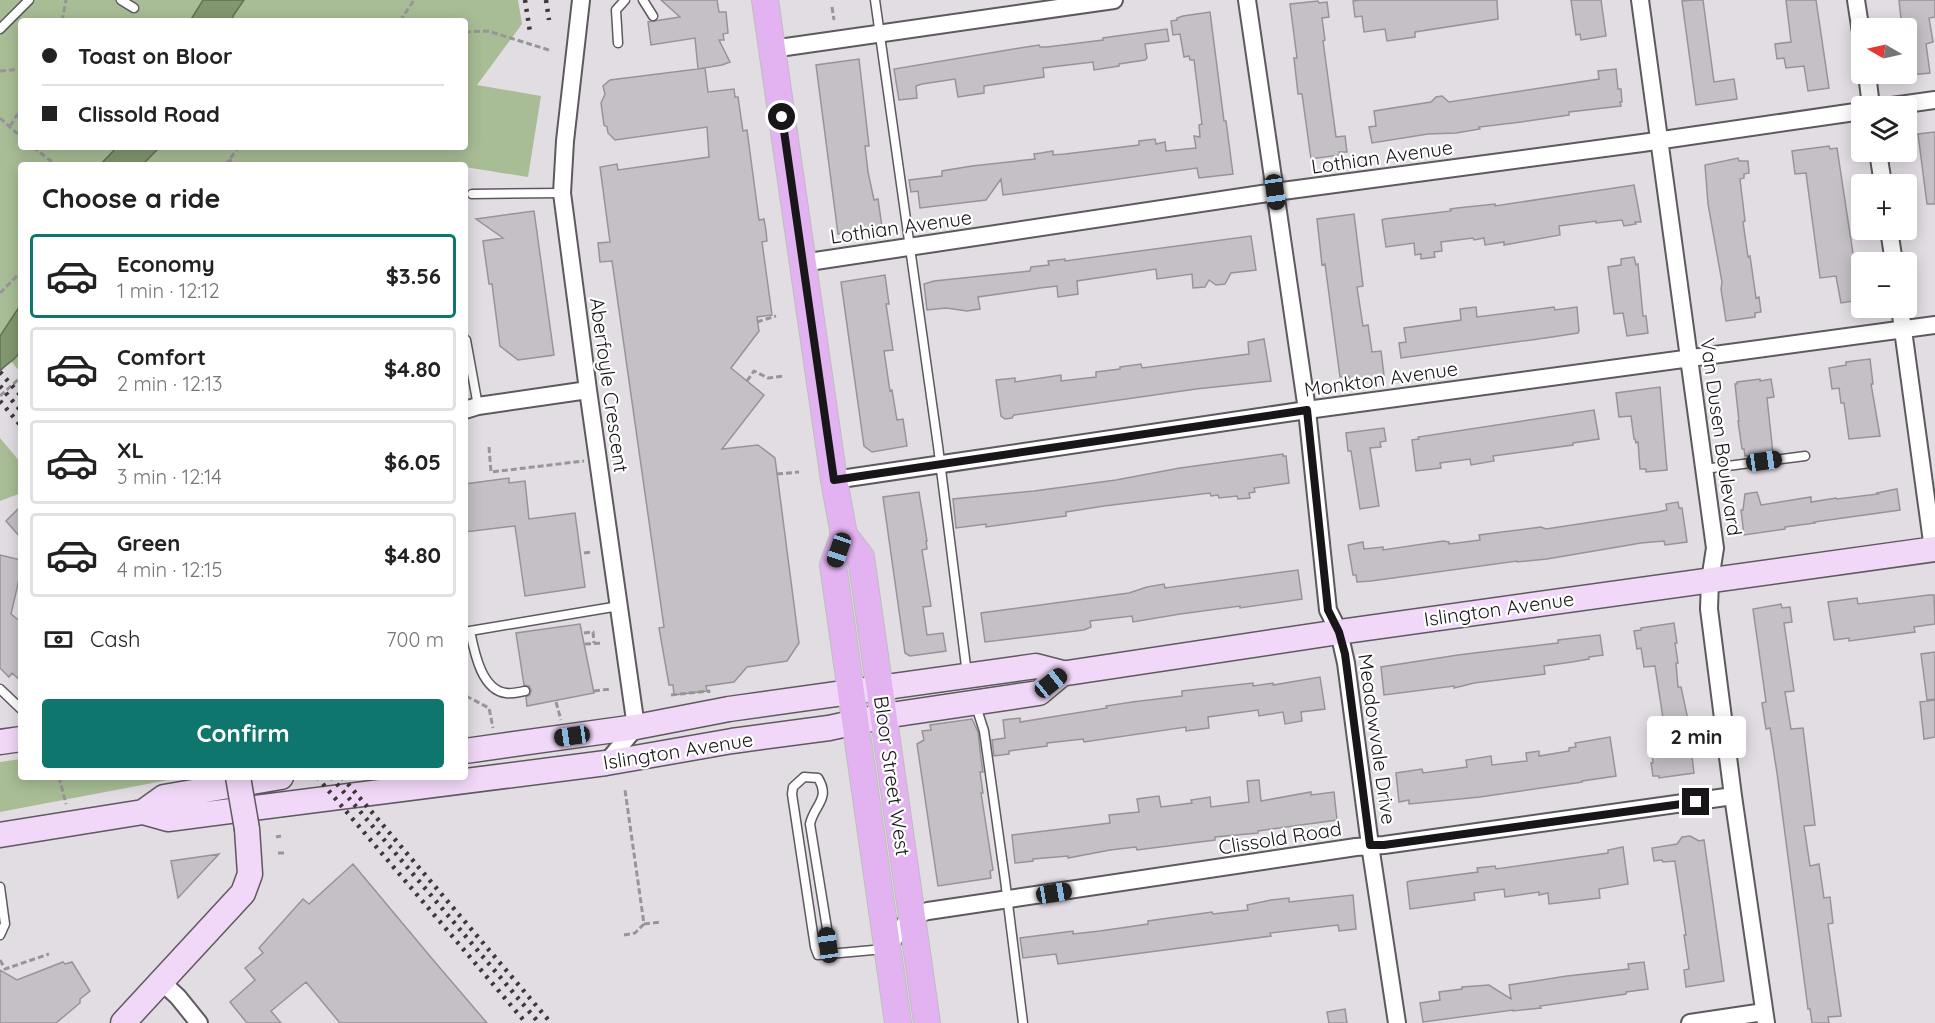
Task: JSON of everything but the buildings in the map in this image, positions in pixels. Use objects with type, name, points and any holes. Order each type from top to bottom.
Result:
[{"type":"main road","name":"Bloor Street West","points":[[765,0],[834,480],[844,535],[861,557],[927,1023]]},
{"type":"main road","name":"Bloor Street West","points":[[844,535],[834,565],[898,1023]]},
{"type":"main road","name":"Islington Avenue","points":[[468,751],[636,727],[729,709],[1036,666],[1063,673],[1934,549]]},
{"type":"main road","name":"Islington Avenue","points":[[0,835],[143,812],[168,819],[606,763],[732,741],[829,728],[884,716],[1039,693],[1063,673]]},
{"type":"main road","points":[[729,709],[732,741]]},
{"type":"main road","points":[[0,742],[18,739]]},
{"type":"main road","points":[[123,1023],[243,892],[250,874],[247,829],[239,780]]},
{"type":"main road","name":"Islington Avenue","points":[[143,812],[164,797],[263,780]]},
{"type":"street","name":"Aberfoyle Crescent","points":[[581,0],[564,149],[562,193],[636,727]]},
{"type":"street","points":[[772,49],[1114,0]]},
{"type":"street","name":"Meadowvale Drive","points":[[1247,0],[1307,410],[1328,610],[1339,632],[1346,663],[1397,1023]]},
{"type":"street","name":"Van Dusen Boulevard","points":[[1640,0],[1715,548],[1710,580],[1709,609],[1765,1017]]},
{"type":"street","points":[[1856,0],[1859,18]]},
{"type":"street","points":[[1917,103],[1935,100]]},
{"type":"street","name":"Lothian Avenue","points":[[802,263],[1275,192],[1659,141],[1851,113]]},
{"type":"street","points":[[1902,318],[1934,549]]},
{"type":"street","name":"Monkton Avenue","points":[[834,480],[1307,410],[1935,325]]},
{"type":"street","points":[[471,408],[588,390]]},
{"type":"street","points":[[606,763],[636,727]]},
{"type":"street","name":"Clissold Road","points":[[911,916],[928,911],[1370,845],[1733,796]]},
{"type":"street","points":[[886,949],[911,916]]},
{"type":"street","points":[[162,982],[178,997],[199,1023]]},
{"type":"street","points":[[1690,1023],[1765,1017]]},
{"type":"lane","points":[[0,29],[29,0]]},
{"type":"lane","points":[[121,0],[134,8]]},
{"type":"lane","points":[[618,43],[616,10],[626,0]]},
{"type":"lane","points":[[643,0],[653,16]]},
{"type":"lane","points":[[875,0],[967,676]]},
{"type":"lane","points":[[471,194],[562,193]]},
{"type":"lane","points":[[468,367],[471,408]]},
{"type":"lane","points":[[1704,469],[1805,456]]},
{"type":"lane","points":[[525,691],[505,693],[491,686],[478,666],[470,631],[619,606]]},
{"type":"lane","points":[[0,688],[18,706]]},
{"type":"lane","points":[[975,703],[984,731],[1023,1023]]},
{"type":"lane","points":[[831,953],[810,824],[823,795],[823,786],[818,778],[804,777],[793,787],[792,794],[813,939],[818,954],[886,949]]},
{"type":"lane","points":[[0,887],[5,924],[0,935]]},
{"type":"path","points":[[63,18],[66,0]]},
{"type":"path","points":[[402,18],[414,0]]},
{"type":"path","points":[[832,7],[834,20]]},
{"type":"path","points":[[468,32],[488,31],[552,51]]},
{"type":"path","points":[[0,71],[18,69]]},
{"type":"path","points":[[10,126],[18,114]]},
{"type":"path","points":[[0,118],[18,134]]},
{"type":"path","points":[[37,150],[52,162]]},
{"type":"path","points":[[228,162],[238,150]]},
{"type":"path","points":[[0,293],[18,275]]},
{"type":"path","points":[[757,322],[776,316]]},
{"type":"path","points":[[747,381],[753,371],[768,378],[785,376]]},
{"type":"path","points":[[0,396],[18,380]]},
{"type":"path","points":[[489,447],[491,472],[598,460]]},
{"type":"path","points":[[777,474],[799,472]]},
{"type":"path","points":[[584,553],[591,552]]},
{"type":"path","points":[[584,633],[593,632],[594,643]]},
{"type":"path","points":[[585,644],[603,642]]},
{"type":"path","points":[[594,691],[610,689]]},
{"type":"path","points":[[671,696],[709,691]]},
{"type":"path","points":[[468,697],[489,708],[493,726]]},
{"type":"path","points":[[556,702],[561,718]]},
{"type":"path","points":[[60,780],[65,800]]},
{"type":"path","points":[[625,790],[644,924]]},
{"type":"path","points":[[278,853],[284,852]]},
{"type":"path","points":[[624,935],[635,933],[644,924],[661,922]]},
{"type":"path","points":[[0,960],[5,969],[50,954]]},
{"type":"shaded area","points":[[0,0],[518,0],[522,24],[477,85],[541,96],[528,177],[468,167],[468,162],[18,162],[18,369],[0,348]]},
{"type":"shaded area","points":[[203,0],[244,0],[233,18],[192,18]]},
{"type":"shaded area","points":[[114,150],[157,150],[145,162],[103,162]]},
{"type":"shaded area","points":[[18,309],[18,354],[0,371],[0,336]]},
{"type":"shaded area","points":[[0,438],[18,459],[18,494],[0,501]]},
{"type":"shaded area","points":[[18,759],[18,780],[168,780],[0,812],[0,762]]},
{"type":"railway","points":[[525,0],[530,32]]},
{"type":"railway","points":[[546,0],[549,20]]},
{"type":"railway","points":[[0,372],[18,393]]},
{"type":"railway","points":[[0,386],[18,407]]},
{"type":"railway","points":[[0,401],[18,422]]},
{"type":"railway","points":[[320,780],[526,1023]]},
{"type":"railway","points":[[334,780],[539,1023]]},
{"type":"railway","points":[[345,780],[551,1023]]},
{"type":"route","points":[[782,117],[834,480],[1307,410],[1328,610],[1339,632],[1345,654],[1370,845],[1384,845],[1696,802]]}]
